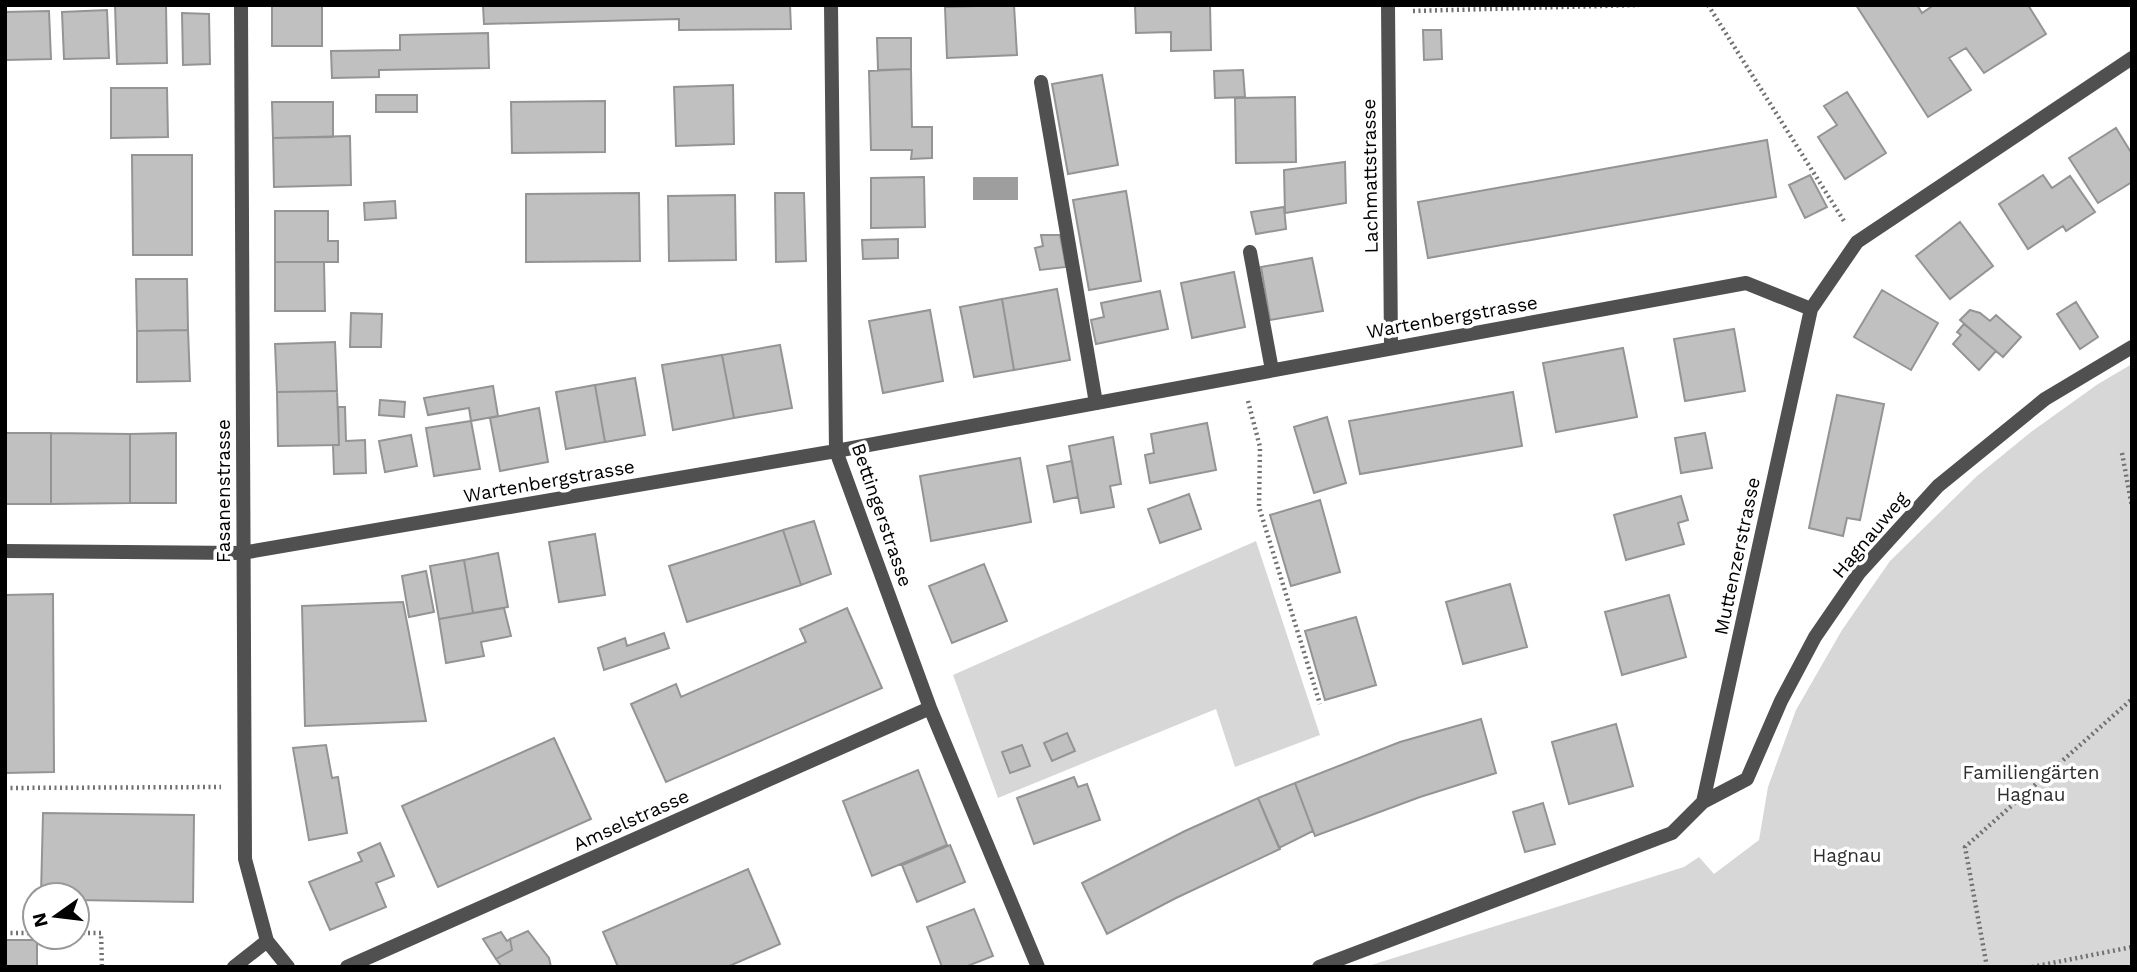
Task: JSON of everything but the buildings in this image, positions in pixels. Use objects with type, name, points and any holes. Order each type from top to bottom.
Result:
[{"type":"street","name":"Fasanenstrasse","points":[[241,5],[245,859],[267,941],[288,967]]},
{"type":"street","name":"Bettingerstrasse","points":[[831,5],[836,451],[930,708],[1038,967]]},
{"type":"street","name":"Lachmattstrasse","points":[[1388,9],[1391,347]]},
{"type":"street","name":"Muttenzerstrasse","points":[[1703,802],[1811,309],[1857,242],[2132,58]]},
{"type":"street","points":[[1041,82],[1096,403]]},
{"type":"street","points":[[1250,252],[1272,370]]},
{"type":"street","name":"Wartenbergstrasse","points":[[5,551],[242,553],[836,451],[1746,283],[1811,309]]},
{"type":"street","name":"Hagnauweg","points":[[1703,802],[1747,779],[1781,701],[1815,637],[1859,573],[1938,486],[2045,399],[2132,347]]},
{"type":"street","name":"Amselstrasse","points":[[347,967],[930,708]]},
{"type":"street","points":[[1319,967],[1672,833],[1703,802]]},
{"type":"street","points":[[234,967],[267,941]]},
{"type":"path","points":[[1388,9],[1639,5]]},
{"type":"path","points":[[1708,5],[1857,242]]},
{"type":"path","points":[[1241,375],[1260,447],[1259,507],[1320,704]]},
{"type":"path","points":[[2122,453],[2132,507]]},
{"type":"path","points":[[1987,967],[1965,847],[2132,699]]},
{"type":"path","points":[[5,788],[244,787]]},
{"type":"path","points":[[91,933],[101,933],[102,967]]},
{"type":"path","points":[[2032,967],[2132,947]]},
{"type":"green space","points":[[2132,364],[2132,967],[1365,967],[1684,867],[1699,857],[1714,874],[1759,840],[1768,787],[1796,710],[1842,630],[1890,561],[1977,476],[2031,432],[2098,384]]},
{"type":"green space","points":[[1256,541],[1320,735],[1235,767],[1216,709],[998,798],[953,675]]},
{"type":"shaded area","points":[[973,177],[1018,177],[1018,200],[973,200]]},
{"type":"park label","name":"Familiengärten Hagnau","points":[[2031,783]]},
{"type":"park label","name":"Hagnau","points":[[1847,855]]}]
